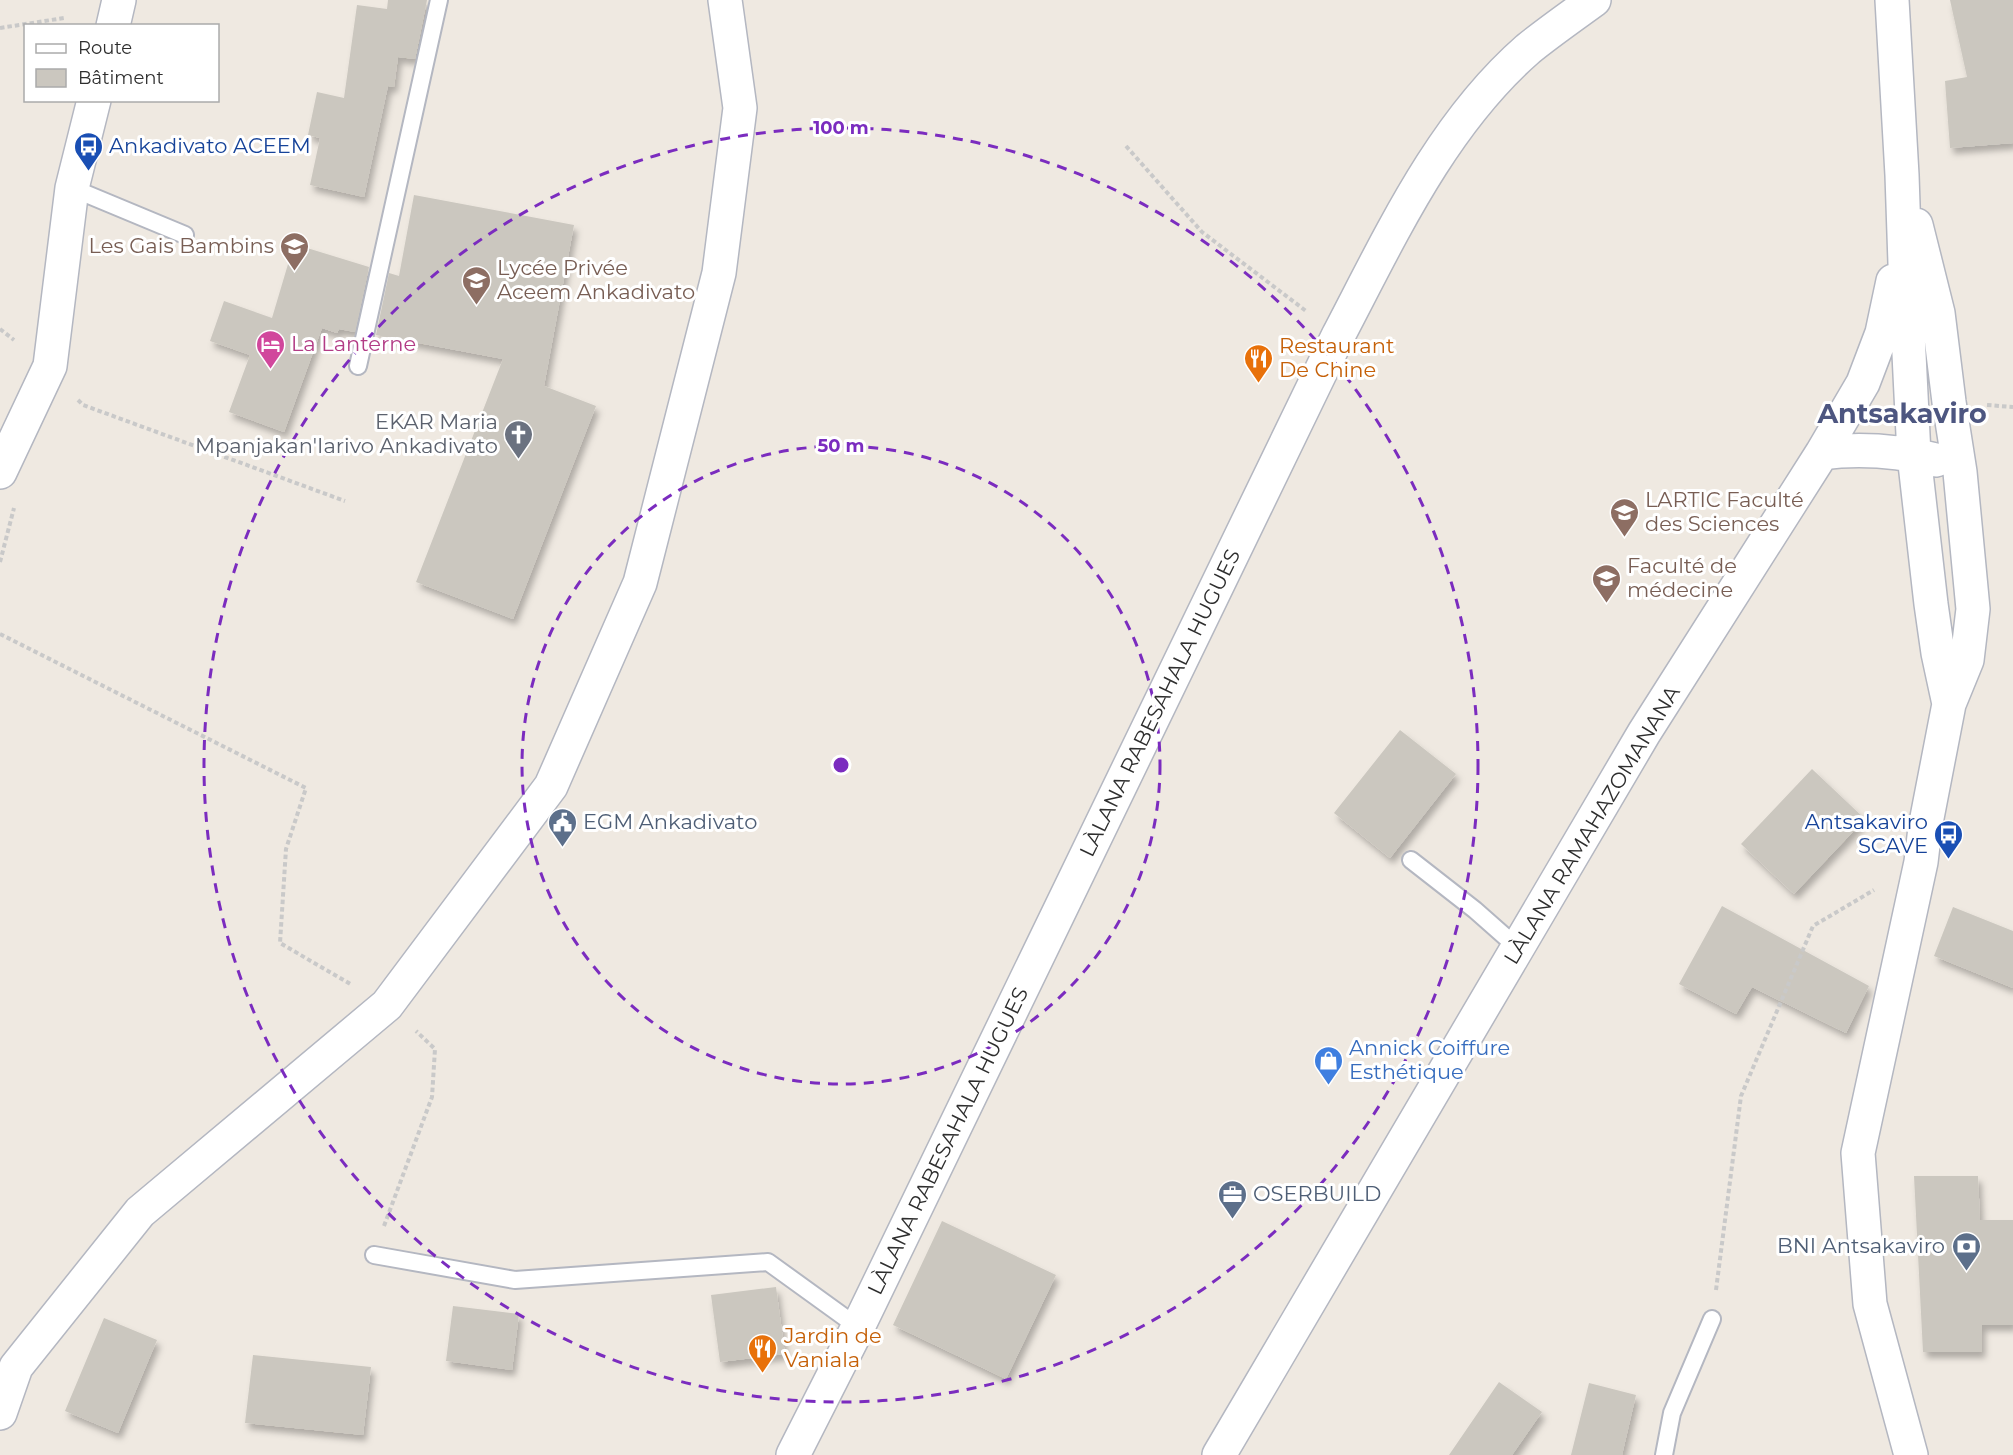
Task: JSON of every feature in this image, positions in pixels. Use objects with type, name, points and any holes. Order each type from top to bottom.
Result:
[{"type":"street","points":[[113,24],[119,0]]},
{"type":"street","points":[[0,1413],[16,1367],[140,1212],[387,1005],[551,786],[640,583],[719,273],[740,108],[725,0]]},
{"type":"street","name":"LÀLANA RABESAHALA HUGUES","points":[[793,1455],[858,1327],[1338,336],[1394,230],[1441,150],[1481,99],[1528,50],[1594,0]]},
{"type":"street","points":[[1892,0],[1914,455],[1930,604],[1949,704]]},
{"type":"street","points":[[4,486],[50,366],[72,188],[94,102]]},
{"type":"street","points":[[1902,175],[1938,313],[1960,472],[1973,609],[1967,660],[1949,704],[1925,828],[1921,862],[1858,1153],[1870,1304],[1911,1455]]},
{"type":"street","name":"LÀLANA RAMAHAZOMANANA","points":[[1219,1455],[1644,733],[1822,453],[1863,383],[1882,333],[1892,284],[1902,175]]},
{"type":"street","points":[[1822,453],[1860,450],[1914,455],[1940,460],[1960,472]]},
{"type":"lane","points":[[358,366],[439,0]]},
{"type":"lane","points":[[72,188],[185,235]]},
{"type":"lane","points":[[1411,860],[1475,910],[1518,948]]},
{"type":"lane","points":[[374,1256],[514,1280],[768,1262],[858,1327]]},
{"type":"lane","points":[[1664,1455],[1672,1413],[1712,1319]]},
{"type":"path","points":[[26,24],[64,18]]},
{"type":"path","points":[[0,28],[24,24]]},
{"type":"path","points":[[1126,146],[1202,232],[1338,336]]},
{"type":"path","points":[[50,366],[83,405],[345,501]]},
{"type":"path","points":[[0,562],[14,508],[4,486]]},
{"type":"path","points":[[0,634],[306,788],[286,849],[280,943],[387,1005],[435,1049],[432,1097],[374,1256]]},
{"type":"path","points":[[1712,1319],[1741,1096],[1813,926],[1921,862]]},
{"type":"building","points":[[388,0],[427,0],[415,59],[398,57],[394,87],[388,86],[364,197],[310,185],[320,138],[308,135],[317,92],[344,98],[357,5],[387,9]]},
{"type":"building","points":[[1950,0],[2013,0],[2013,143],[1950,148],[1945,81],[1967,77]]},
{"type":"building","points":[[414,195],[574,225],[544,386],[596,406],[513,619],[416,582],[503,359],[376,335],[389,273],[399,276]]},
{"type":"building","points":[[294,244],[369,267],[355,332],[339,329],[337,333],[322,328],[284,432],[229,412],[250,355],[210,341],[224,301],[272,318]]},
{"type":"building","points":[[1400,730],[1456,774],[1390,858],[1334,813]]},
{"type":"building","points":[[1812,769],[1865,819],[1794,894],[1741,844]]},
{"type":"building","points":[[1722,906],[1869,986],[1846,1033],[1752,987],[1736,1014],[1679,984]]},
{"type":"building","points":[[1953,907],[2013,931],[2013,988],[1934,956]]},
{"type":"building","name":"BNI Antsakaviro","points":[[1914,1176],[1978,1176],[1980,1220],[2013,1220],[2013,1325],[1982,1325],[1982,1352],[1923,1352]]},
{"type":"building","points":[[942,1221],[1056,1275],[1006,1379],[893,1325]]},
{"type":"building","points":[[776,1287],[785,1354],[720,1362],[711,1295]]},
{"type":"building","points":[[453,1306],[519,1314],[512,1370],[446,1361]]},
{"type":"building","points":[[104,1318],[157,1340],[118,1433],[65,1411]]},
{"type":"building","points":[[253,1355],[371,1367],[363,1435],[245,1423]]},
{"type":"building","points":[[1499,1382],[1542,1412],[1512,1455],[1449,1455]]},
{"type":"building","points":[[1589,1383],[1636,1395],[1622,1455],[1571,1455]]},
{"type":"place","name":"Ankadivato ACEEM","points":[[88,172]]},
{"type":"place","name":"Les Gais Bambins","points":[[295,272]]},
{"type":"place","name":"Lycée Privée Aceem Ankadivato","points":[[476,306]]},
{"type":"place","name":"La Lanterne","points":[[270,370]]},
{"type":"place","name":"Restaurant De Chine","points":[[1258,384]]},
{"type":"place","name":"EKAR Maria Mpanjakan'Iarivo Ankadivato","points":[[519,460]]},
{"type":"place","name":"LARTIC Faculté des Sciences","points":[[1624,538]]},
{"type":"place","name":"Faculté de médecine","points":[[1606,604]]},
{"type":"place","name":"EGM Ankadivato","points":[[562,848]]},
{"type":"place","name":"Antsakaviro SCAVE","points":[[1949,860]]},
{"type":"place","name":"Annick Coiffure Esthétique","points":[[1328,1086]]},
{"type":"place","name":"OSERBUILD","points":[[1232,1220]]},
{"type":"place","name":"BNI Antsakaviro","points":[[1966,1272]]},
{"type":"place","name":"Jardin de Vaniala","points":[[763,1374]]},
{"type":"district","name":"Antsakaviro","points":[[1902,414]]}]
